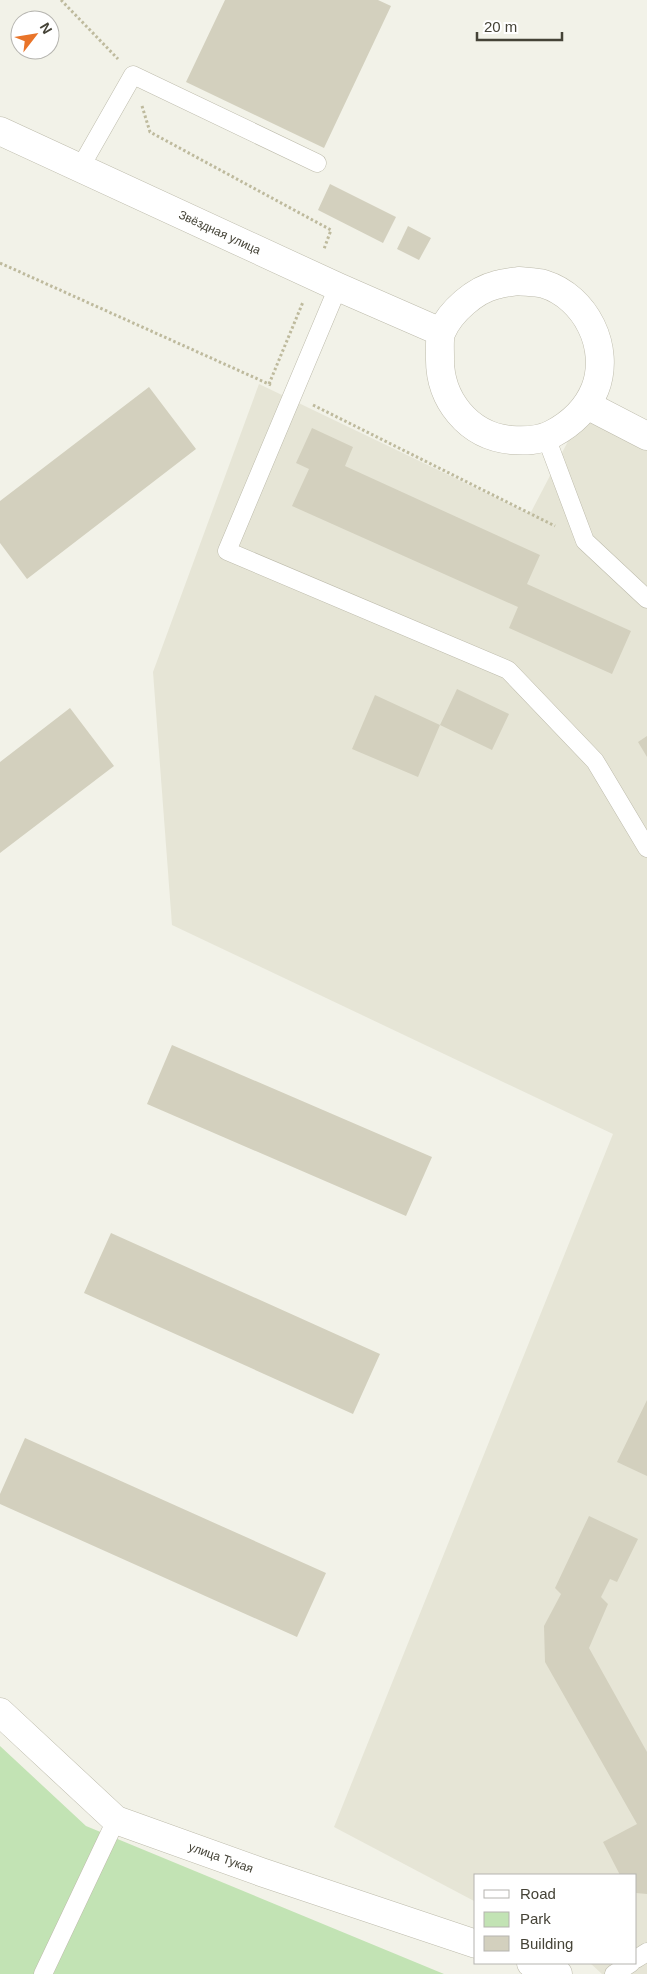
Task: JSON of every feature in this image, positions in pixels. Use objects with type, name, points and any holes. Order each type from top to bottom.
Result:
[{"type":"street","name":"Звёздная улица","points":[[0,131],[338,287],[441,332]]},
{"type":"street","points":[[518,280],[545,284],[567,296],[588,318],[598,343],[599,372],[596,386],[587,405],[566,427],[546,437],[526,442],[499,439],[479,430],[464,419],[453,406],[444,390],[440,369],[441,332],[454,313],[473,296],[494,285],[518,280]]},
{"type":"street","points":[[587,405],[647,436]]},
{"type":"street","name":"улица Тукая","points":[[0,1712],[116,1820],[261,1872],[474,1943]]},
{"type":"street","points":[[533,1964],[558,1974]]},
{"type":"lane","points":[[80,168],[133,75],[317,162]]},
{"type":"lane","points":[[338,287],[228,551],[508,670],[594,761],[647,848]]},
{"type":"lane","points":[[546,437],[585,541],[647,599]]},
{"type":"lane","points":[[43,1974],[116,1820]]},
{"type":"lane","points":[[614,1974],[629,1964]]},
{"type":"path","points":[[150,132],[332,230],[269,384]]},
{"type":"shaded area","points":[[259,384],[530,514],[587,405],[647,436],[647,1974],[602,1974],[591,1964],[637,1964],[637,1874],[474,1874],[474,1901],[334,1827],[613,1134],[172,925],[153,672]]},
{"type":"green space","points":[[0,1746],[86,1826],[444,1974],[0,1974]]},
{"type":"building","points":[[225,0],[378,0],[391,6],[324,148],[186,82]]},
{"type":"building","points":[[330,184],[396,217],[383,243],[318,210]]},
{"type":"building","points":[[408,226],[431,238],[419,260],[397,249]]},
{"type":"building","points":[[149,387],[196,449],[27,579],[0,543],[0,501]]},
{"type":"building","points":[[312,428],[353,447],[345,466],[540,555],[527,584],[631,631],[612,674],[509,628],[518,607],[292,506],[309,469],[296,463]]},
{"type":"building","points":[[457,689],[509,714],[492,750],[440,725]]},
{"type":"building","points":[[375,695],[440,725],[418,777],[352,749]]},
{"type":"building","points":[[70,708],[114,766],[0,853],[0,762]]},
{"type":"building","points":[[647,736],[647,757],[638,742]]},
{"type":"building","points":[[172,1045],[432,1157],[406,1216],[147,1104]]},
{"type":"building","points":[[111,1233],[380,1354],[353,1414],[84,1293]]},
{"type":"building","points":[[647,1400],[647,1476],[617,1462]]},
{"type":"building","points":[[25,1438],[326,1573],[297,1637],[0,1504],[0,1494]]},
{"type":"building","points":[[589,1516],[638,1539],[617,1582],[610,1579],[601,1597],[608,1604],[589,1648],[647,1752],[647,1894],[637,1893],[637,1874],[619,1874],[603,1842],[637,1824],[545,1662],[544,1626],[561,1594],[555,1588]]}]
